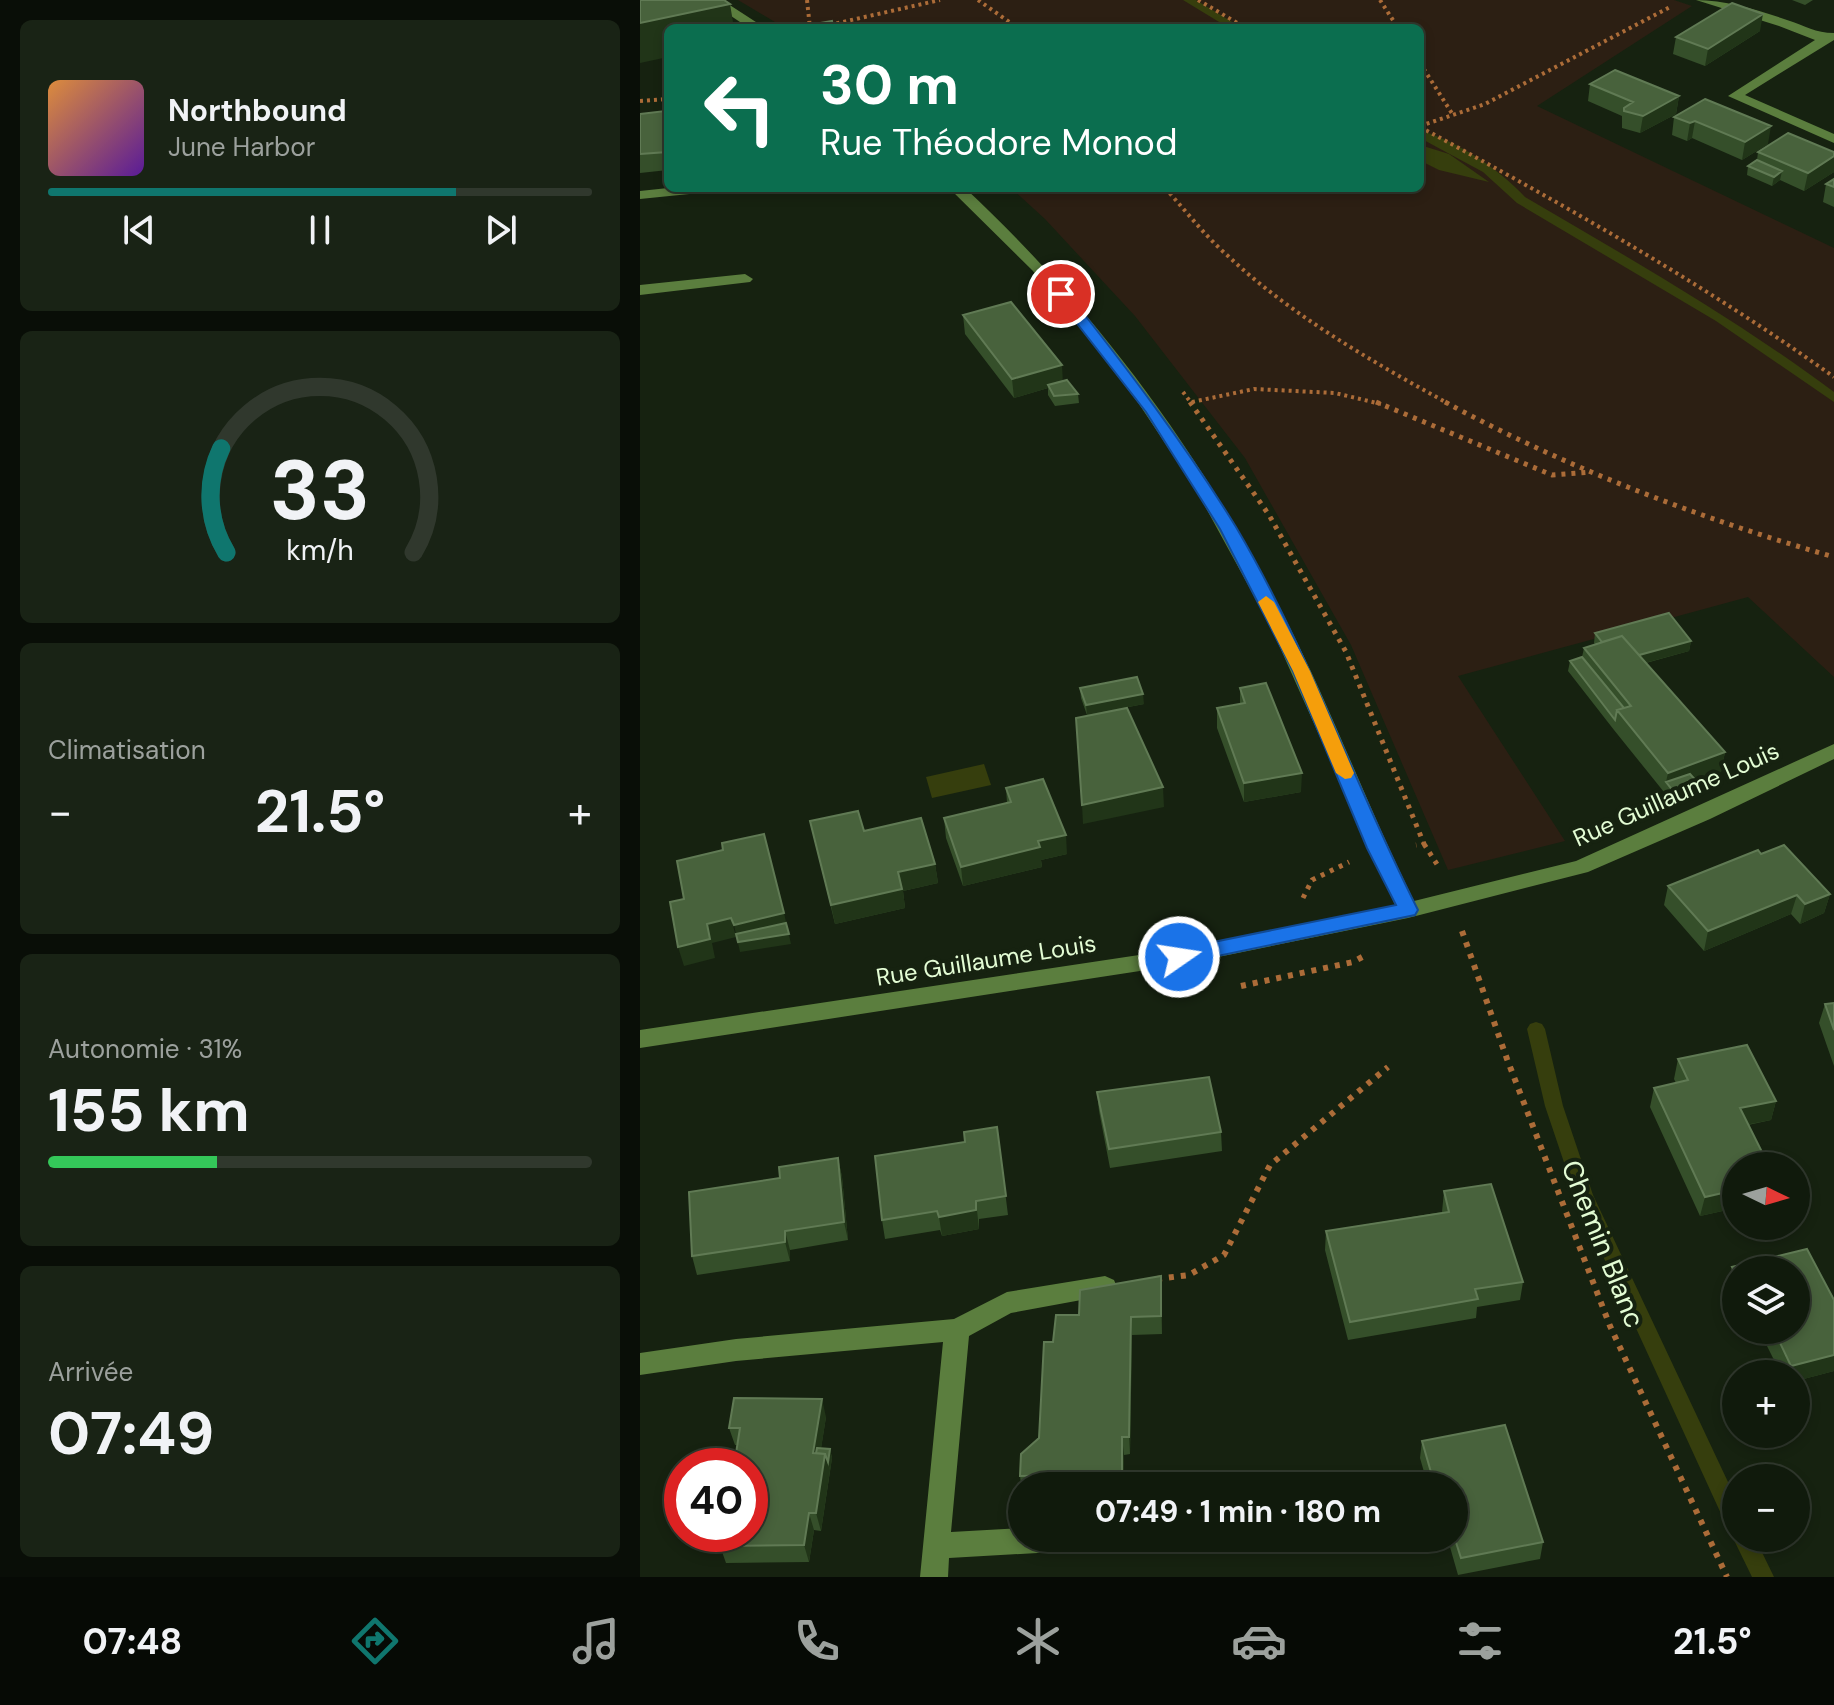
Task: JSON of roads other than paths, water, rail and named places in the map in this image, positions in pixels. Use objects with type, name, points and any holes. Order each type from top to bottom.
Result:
[{"type":"street","points":[[713,0],[752,24]]},
{"type":"street","points":[[1702,0],[1829,37]]},
{"type":"street","points":[[1829,37],[1735,96],[1834,139]]},
{"type":"street","points":[[640,195],[670,192]]},
{"type":"street","points":[[960,192],[1019,248],[1082,317],[1152,410],[1228,529],[1301,671],[1377,848],[1408,910]]},
{"type":"street","points":[[640,290],[745,279]]},
{"type":"street","name":"Rue Guillaume Louis","points":[[640,1039],[1179,957],[1408,910],[1581,867],[1703,814],[1834,751]]},
{"type":"street","points":[[640,1364],[736,1350],[957,1330],[1007,1303],[1156,1279]]},
{"type":"street","points":[[934,1577],[957,1330]]},
{"type":"street","points":[[936,1546],[1008,1542]]},
{"type":"waterway","points":[[1188,0],[1230,24]]},
{"type":"waterway","points":[[1424,135],[1500,179],[1521,200],[1720,318],[1834,398]]},
{"type":"waterway","points":[[1536,1029],[1554,1106],[1584,1195],[1722,1492]]},
{"type":"waterway","points":[[1751,1552],[1763,1577]]}]
